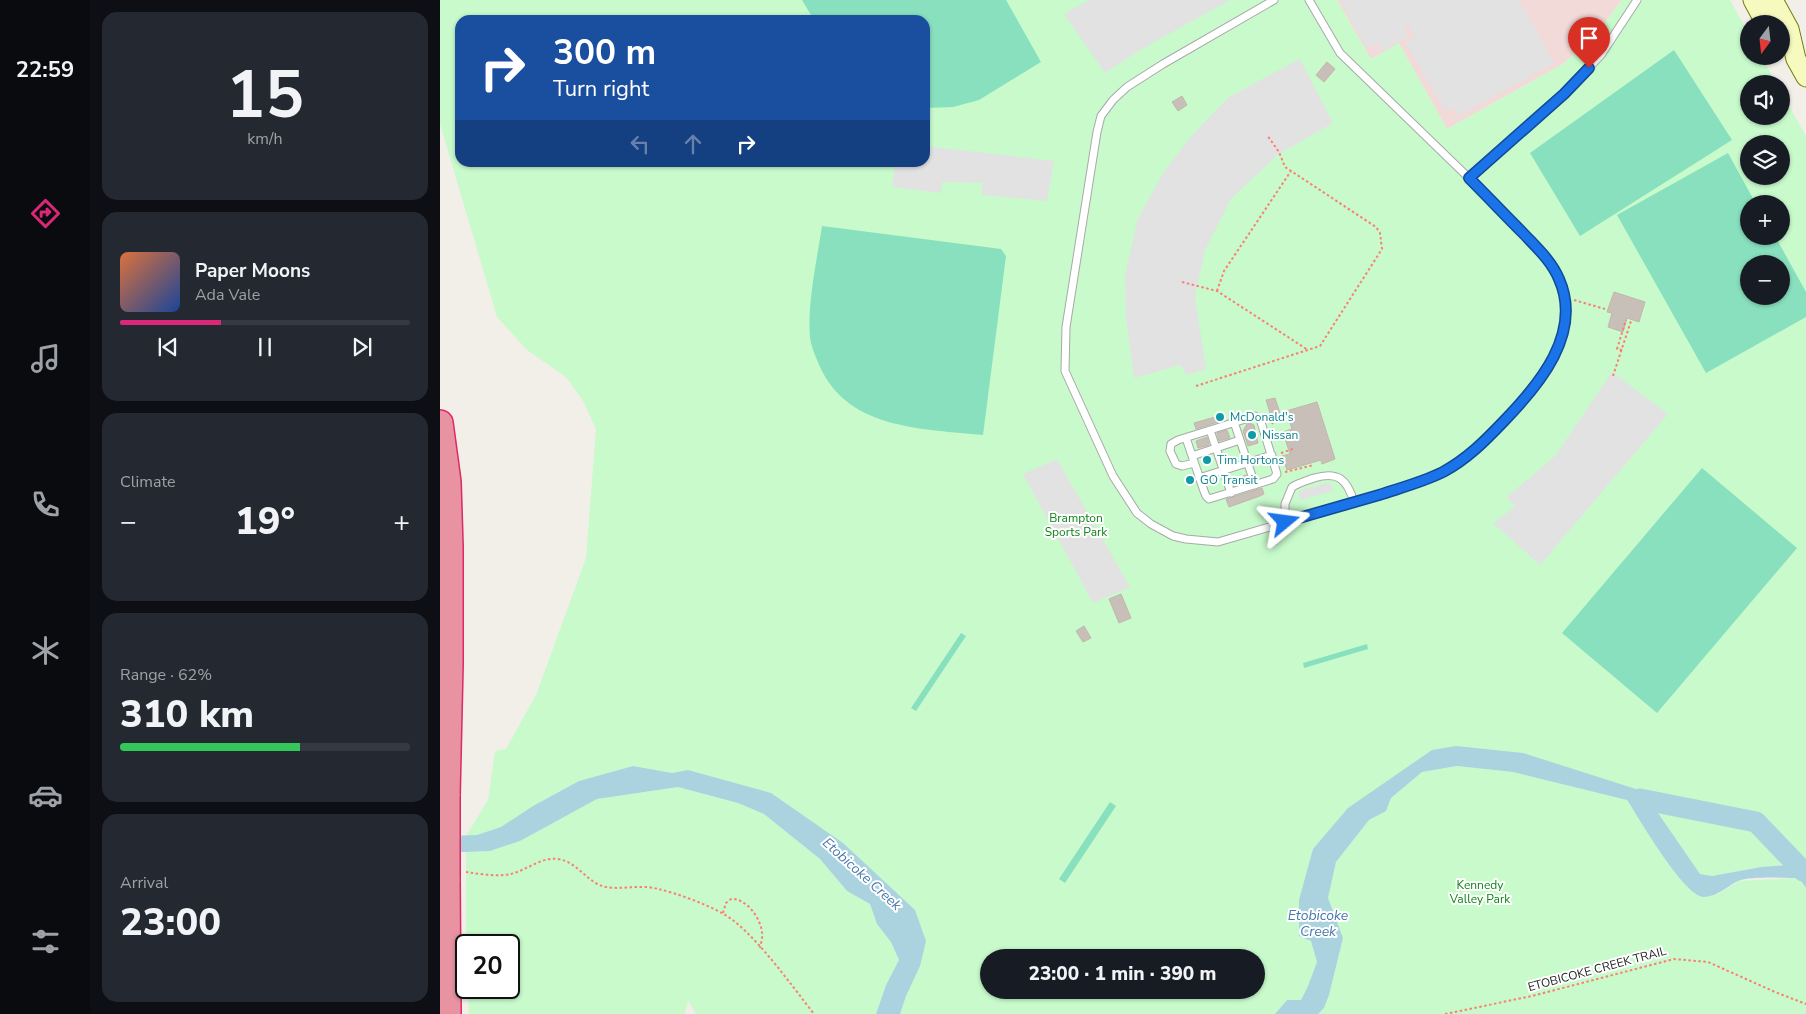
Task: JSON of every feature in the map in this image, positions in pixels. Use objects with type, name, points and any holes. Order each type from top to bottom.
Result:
[{"type":"highway","points":[[440,423],[448,482],[450,547],[450,689],[447,796],[456,875],[448,1014]]},
{"type":"main road","points":[[1753,0],[1761,15]]},
{"type":"main road","points":[[1772,0],[1789,29],[1796,59],[1806,77]]},
{"type":"main road","points":[[1790,53],[1796,59]]},
{"type":"lane","points":[[1274,0],[1127,87],[1113,100],[1101,116],[1097,132],[1066,327],[1065,371],[1113,476],[1137,513],[1151,524],[1173,536],[1218,542],[1410,486],[1443,472],[1477,449],[1521,404],[1546,371],[1560,342],[1566,313],[1564,297],[1559,278],[1547,259],[1469,178],[1340,53],[1309,0]]},
{"type":"lane","points":[[1469,178],[1564,94],[1601,55],[1637,0]]},
{"type":"lane","points":[[1186,438],[1193,459],[1208,498],[1231,493],[1277,476],[1275,454],[1259,417],[1253,416],[1186,438],[1172,443],[1170,450],[1178,466],[1193,459],[1216,448],[1240,440]]},
{"type":"lane","points":[[1234,422],[1254,485]]},
{"type":"lane","points":[[1210,430],[1231,493]]},
{"type":"lane","points":[[1200,478],[1275,454]]},
{"type":"lane","points":[[1285,522],[1285,504],[1292,487],[1324,476],[1331,475],[1348,486],[1354,502]]},
{"type":"path","points":[[1196,386],[1322,344],[1379,256],[1383,243],[1380,233],[1374,225],[1283,164],[1278,152],[1266,135]]},
{"type":"path","points":[[1217,291],[1224,271],[1291,171]]},
{"type":"path","points":[[1182,282],[1217,291],[1308,350]]},
{"type":"path","points":[[1564,297],[1605,309]]},
{"type":"path","points":[[1622,350],[1617,349],[1626,320]]},
{"type":"path","points":[[1613,376],[1631,321]]},
{"type":"path","points":[[1268,425],[1274,422],[1276,415]]},
{"type":"path","points":[[1275,454],[1293,449]]},
{"type":"path","points":[[1284,472],[1314,464],[1316,470]]},
{"type":"path","points":[[456,875],[496,876],[510,874],[551,858],[566,861],[578,868],[596,884],[617,888],[657,888],[695,901],[723,913],[744,930],[814,1014]]},
{"type":"path","points":[[723,913],[726,903],[731,899],[737,898],[747,905],[760,924],[762,933],[760,948]]},
{"type":"path","name":"ETOBICOKE CREEK TRAIL","points":[[1445,1014],[1532,996],[1674,958],[1708,962],[1806,1004]]},
{"type":"shaded area","points":[[1089,0],[1230,0],[1142,49],[1105,73],[1064,14]]},
{"type":"shaded area","points":[[1337,0],[1622,0],[1598,32],[1563,64],[1447,129],[1399,44],[1371,59]]},
{"type":"shaded area","points":[[1340,0],[1519,0],[1554,63],[1458,116],[1453,107],[1445,111],[1406,43],[1415,37],[1409,25],[1403,28],[1408,37],[1382,51],[1378,43],[1367,48]]},
{"type":"shaded area","points":[[1300,59],[1333,123],[1277,155],[1231,199],[1205,250],[1195,297],[1206,369],[1187,375],[1180,365],[1134,378],[1126,317],[1125,275],[1138,218],[1165,170],[1193,134],[1229,97]]},
{"type":"shaded area","points":[[930,147],[1054,161],[1047,201],[982,195],[982,183],[942,182],[941,193],[892,187],[894,167],[930,167]]},
{"type":"shaded area","points":[[1612,372],[1668,414],[1540,565],[1493,523],[1515,507],[1507,497],[1555,456]]},
{"type":"shaded area","points":[[1057,459],[1130,587],[1093,603],[1023,474]]},
{"type":"shaded area","points":[[1330,482],[1333,491],[1300,500],[1298,491]]},
{"type":"green space","name":"Brampton Sports Park","points":[[440,0],[1337,0],[1371,59],[1399,43],[1447,129],[1563,64],[1598,32],[1622,0],[1730,0],[1740,18],[1740,65],[1766,65],[1772,75],[1740,75],[1740,125],[1790,125],[1790,108],[1806,136],[1806,868],[1802,864],[1761,867],[1712,876],[1700,874],[1656,810],[1636,789],[1456,746],[1348,808],[1299,900],[1299,936],[1311,941],[1317,962],[1301,1000],[1287,1000],[1275,1014],[900,1014],[920,966],[843,843],[688,770],[672,773],[633,766],[579,781],[533,806],[502,827],[477,835],[466,836],[488,800],[495,751],[506,749],[536,695],[586,558],[596,429],[583,401],[566,377],[527,350],[497,317],[440,124]]},
{"type":"green space","points":[[802,0],[1006,0],[1041,62],[979,100],[953,107],[930,108],[930,15],[811,15]]},
{"type":"green space","points":[[1674,50],[1732,140],[1580,236],[1530,153]]},
{"type":"green space","points":[[1728,153],[1740,175],[1740,185],[1746,185],[1751,195],[1740,195],[1740,245],[1780,245],[1786,255],[1740,255],[1740,305],[1790,305],[1790,263],[1806,292],[1806,317],[1706,373],[1617,215]]},
{"type":"green space","points":[[822,226],[1001,249],[1006,256],[983,435],[914,428],[891,423],[870,415],[850,404],[834,389],[821,369],[813,349],[809,324],[811,296]]},
{"type":"green space","points":[[1702,468],[1797,548],[1657,713],[1562,633]]},
{"type":"green space","points":[[961,633],[966,636],[916,711],[911,708]]},
{"type":"green space","points":[[1367,644],[1368,649],[1304,668],[1303,663]]},
{"type":"green space","name":"Kennedy Valley Park","points":[[1458,766],[1513,772],[1627,800],[1659,850],[1718,894],[1739,881],[1799,878],[1806,888],[1806,1014],[1318,1014],[1324,1008],[1329,995],[1343,938],[1328,898],[1336,862],[1369,820],[1386,811],[1391,798],[1422,772]]},
{"type":"green space","points":[[678,787],[738,803],[764,814],[820,859],[847,891],[870,904],[877,924],[891,942],[899,960],[886,985],[876,1014],[696,1014],[688,1001],[685,1014],[469,1014],[468,999],[520,999],[520,934],[466,934],[466,852],[490,851],[520,841],[597,799]]},
{"type":"green space","points":[[1110,802],[1116,806],[1065,883],[1059,879]]},
{"type":"water","name":"Etobicoke Creek","points":[[1456,746],[1523,753],[1636,789],[1656,810],[1700,874],[1712,876],[1761,867],[1802,864],[1806,868],[1806,888],[1799,878],[1750,878],[1738,881],[1718,893],[1704,897],[1695,894],[1674,871],[1651,839],[1627,800],[1513,772],[1457,766],[1422,772],[1391,798],[1386,811],[1369,820],[1336,862],[1328,898],[1343,938],[1324,1008],[1318,1014],[1275,1014],[1287,1000],[1301,1000],[1317,962],[1311,941],[1299,936],[1299,900],[1313,849],[1348,808],[1432,750]]},
{"type":"water","name":"Etobicoke Creek","points":[[633,766],[672,773],[688,770],[771,793],[843,843],[915,910],[926,941],[920,966],[900,1014],[876,1014],[886,985],[899,960],[891,942],[877,924],[870,904],[847,891],[820,859],[764,814],[738,803],[678,787],[597,799],[520,841],[490,851],[440,853],[450,836],[477,835],[501,827],[533,806],[579,781]]},
{"type":"building","points":[[1327,62],[1335,69],[1324,82],[1316,75]]},
{"type":"building","points":[[1182,96],[1187,105],[1178,111],[1172,102]]},
{"type":"building","points":[[1614,292],[1645,302],[1639,322],[1627,318],[1623,332],[1608,327],[1612,313],[1607,312]]},
{"type":"building","points":[[1275,398],[1280,413],[1271,416],[1266,400]]},
{"type":"building","points":[[1317,402],[1335,459],[1322,464],[1321,460],[1287,470],[1282,456],[1290,454],[1283,432],[1292,429],[1286,411]]},
{"type":"building","points":[[1222,415],[1224,420],[1196,429],[1194,423]]},
{"type":"building","name":"Nissan","points":[[1247,424],[1254,425],[1258,443],[1248,446],[1243,431]]},
{"type":"building","points":[[1227,430],[1230,438],[1219,441],[1217,433]]},
{"type":"building","points":[[1207,437],[1209,445],[1198,448],[1196,441]]},
{"type":"building","points":[[1246,475],[1248,481],[1234,486],[1232,480]]},
{"type":"building","points":[[1262,488],[1264,494],[1229,507],[1226,499]]},
{"type":"building","points":[[1121,594],[1131,618],[1119,623],[1109,599]]},
{"type":"building","points":[[1084,626],[1091,638],[1083,642],[1076,631]]},
{"type":"waterway","points":[[1640,799],[1756,822],[1803,871]]},
{"type":"place","name":"McDonald's","points":[[1220,417]]},
{"type":"place","name":"Nissan","points":[[1252,435]]},
{"type":"place","name":"Tim Hortons","points":[[1207,460]]},
{"type":"place","name":"GO Transit","points":[[1190,480]]},
{"type":"route","points":[[1285,522],[1410,486],[1443,472],[1477,449],[1521,404],[1546,371],[1560,342],[1566,313],[1563,289],[1559,278],[1547,259],[1469,178],[1564,94],[1589,68]]}]
